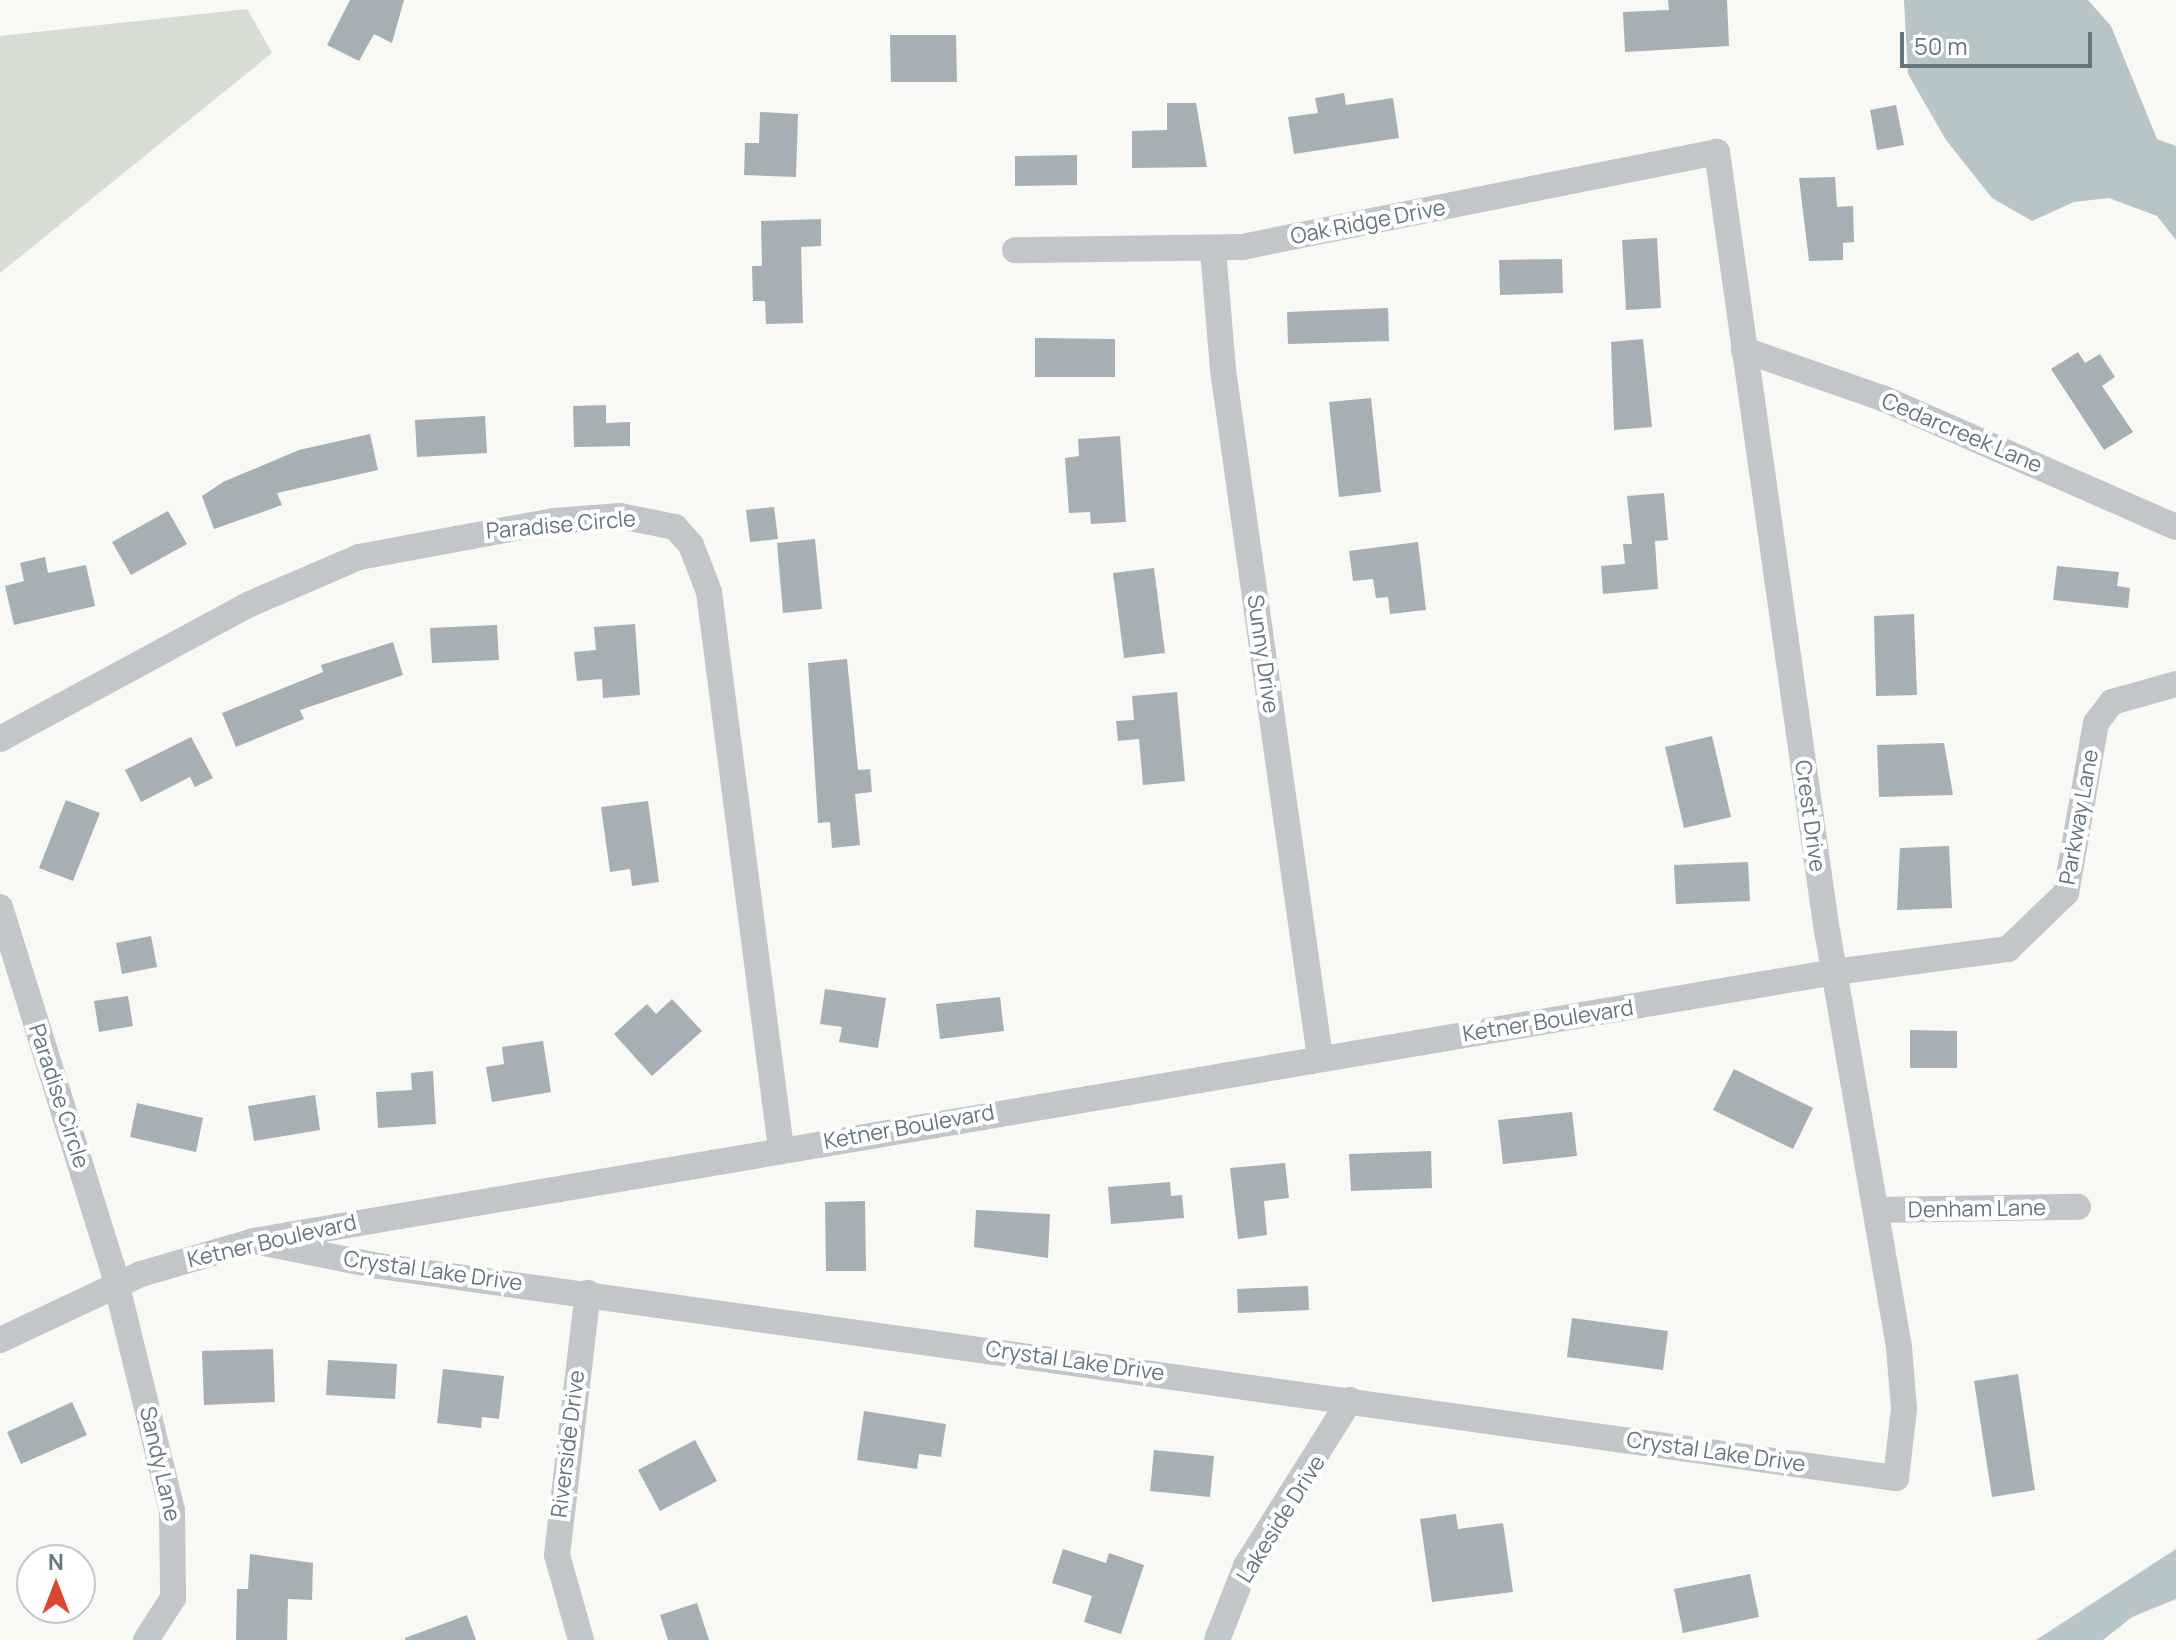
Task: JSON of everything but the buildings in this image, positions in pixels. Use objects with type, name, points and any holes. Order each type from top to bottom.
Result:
[{"type":"street","name":"Oak Ridge Drive","points":[[1015,250],[1213,250],[1717,152]]},
{"type":"street","name":"Crest Drive","points":[[1717,152],[1835,972],[1877,1210],[1904,1409],[1896,1478]]},
{"type":"street","name":"Sunny Drive","points":[[1213,250],[1223,370],[1320,1058]]},
{"type":"street","name":"Cedarcreek Lane","points":[[1744,350],[1882,398],[2176,527]]},
{"type":"street","name":"Paradise Circle","points":[[0,739],[250,604],[359,557],[554,521],[620,516],[675,527],[691,545],[709,592],[781,1149]]},
{"type":"street","name":"Parkway Lane","points":[[1835,972],[2008,949],[2066,893],[2096,723],[2112,702],[2176,684]]},
{"type":"street","name":"Paradise Circle","points":[[0,907],[117,1285]]},
{"type":"street","name":"Ketner Boulevard","points":[[0,1340],[117,1285],[254,1241],[1835,972]]},
{"type":"street","name":"Denham Lane","points":[[1877,1210],[2078,1207]]},
{"type":"street","name":"Crystal Lake Drive","points":[[254,1241],[588,1293],[1896,1478]]},
{"type":"street","name":"Sandy Lane","points":[[117,1285],[177,1541],[173,1598],[146,1640]]},
{"type":"street","name":"Riverside Drive","points":[[581,1640],[557,1555],[588,1293]]},
{"type":"street","name":"Lakeside Drive","points":[[1217,1640],[1246,1566],[1350,1400]]},
{"type":"shaded area","points":[[1904,0],[2088,0],[2111,26],[2157,139],[2176,146],[2176,240],[2157,216],[2109,198],[2074,202],[2032,221],[1992,198],[1946,140],[1908,74]]},
{"type":"shaded area","points":[[247,9],[272,53],[0,273],[0,36]]},
{"type":"shaded area","points":[[2176,1549],[2176,1599],[2132,1617],[2103,1640],[2036,1640]]}]
